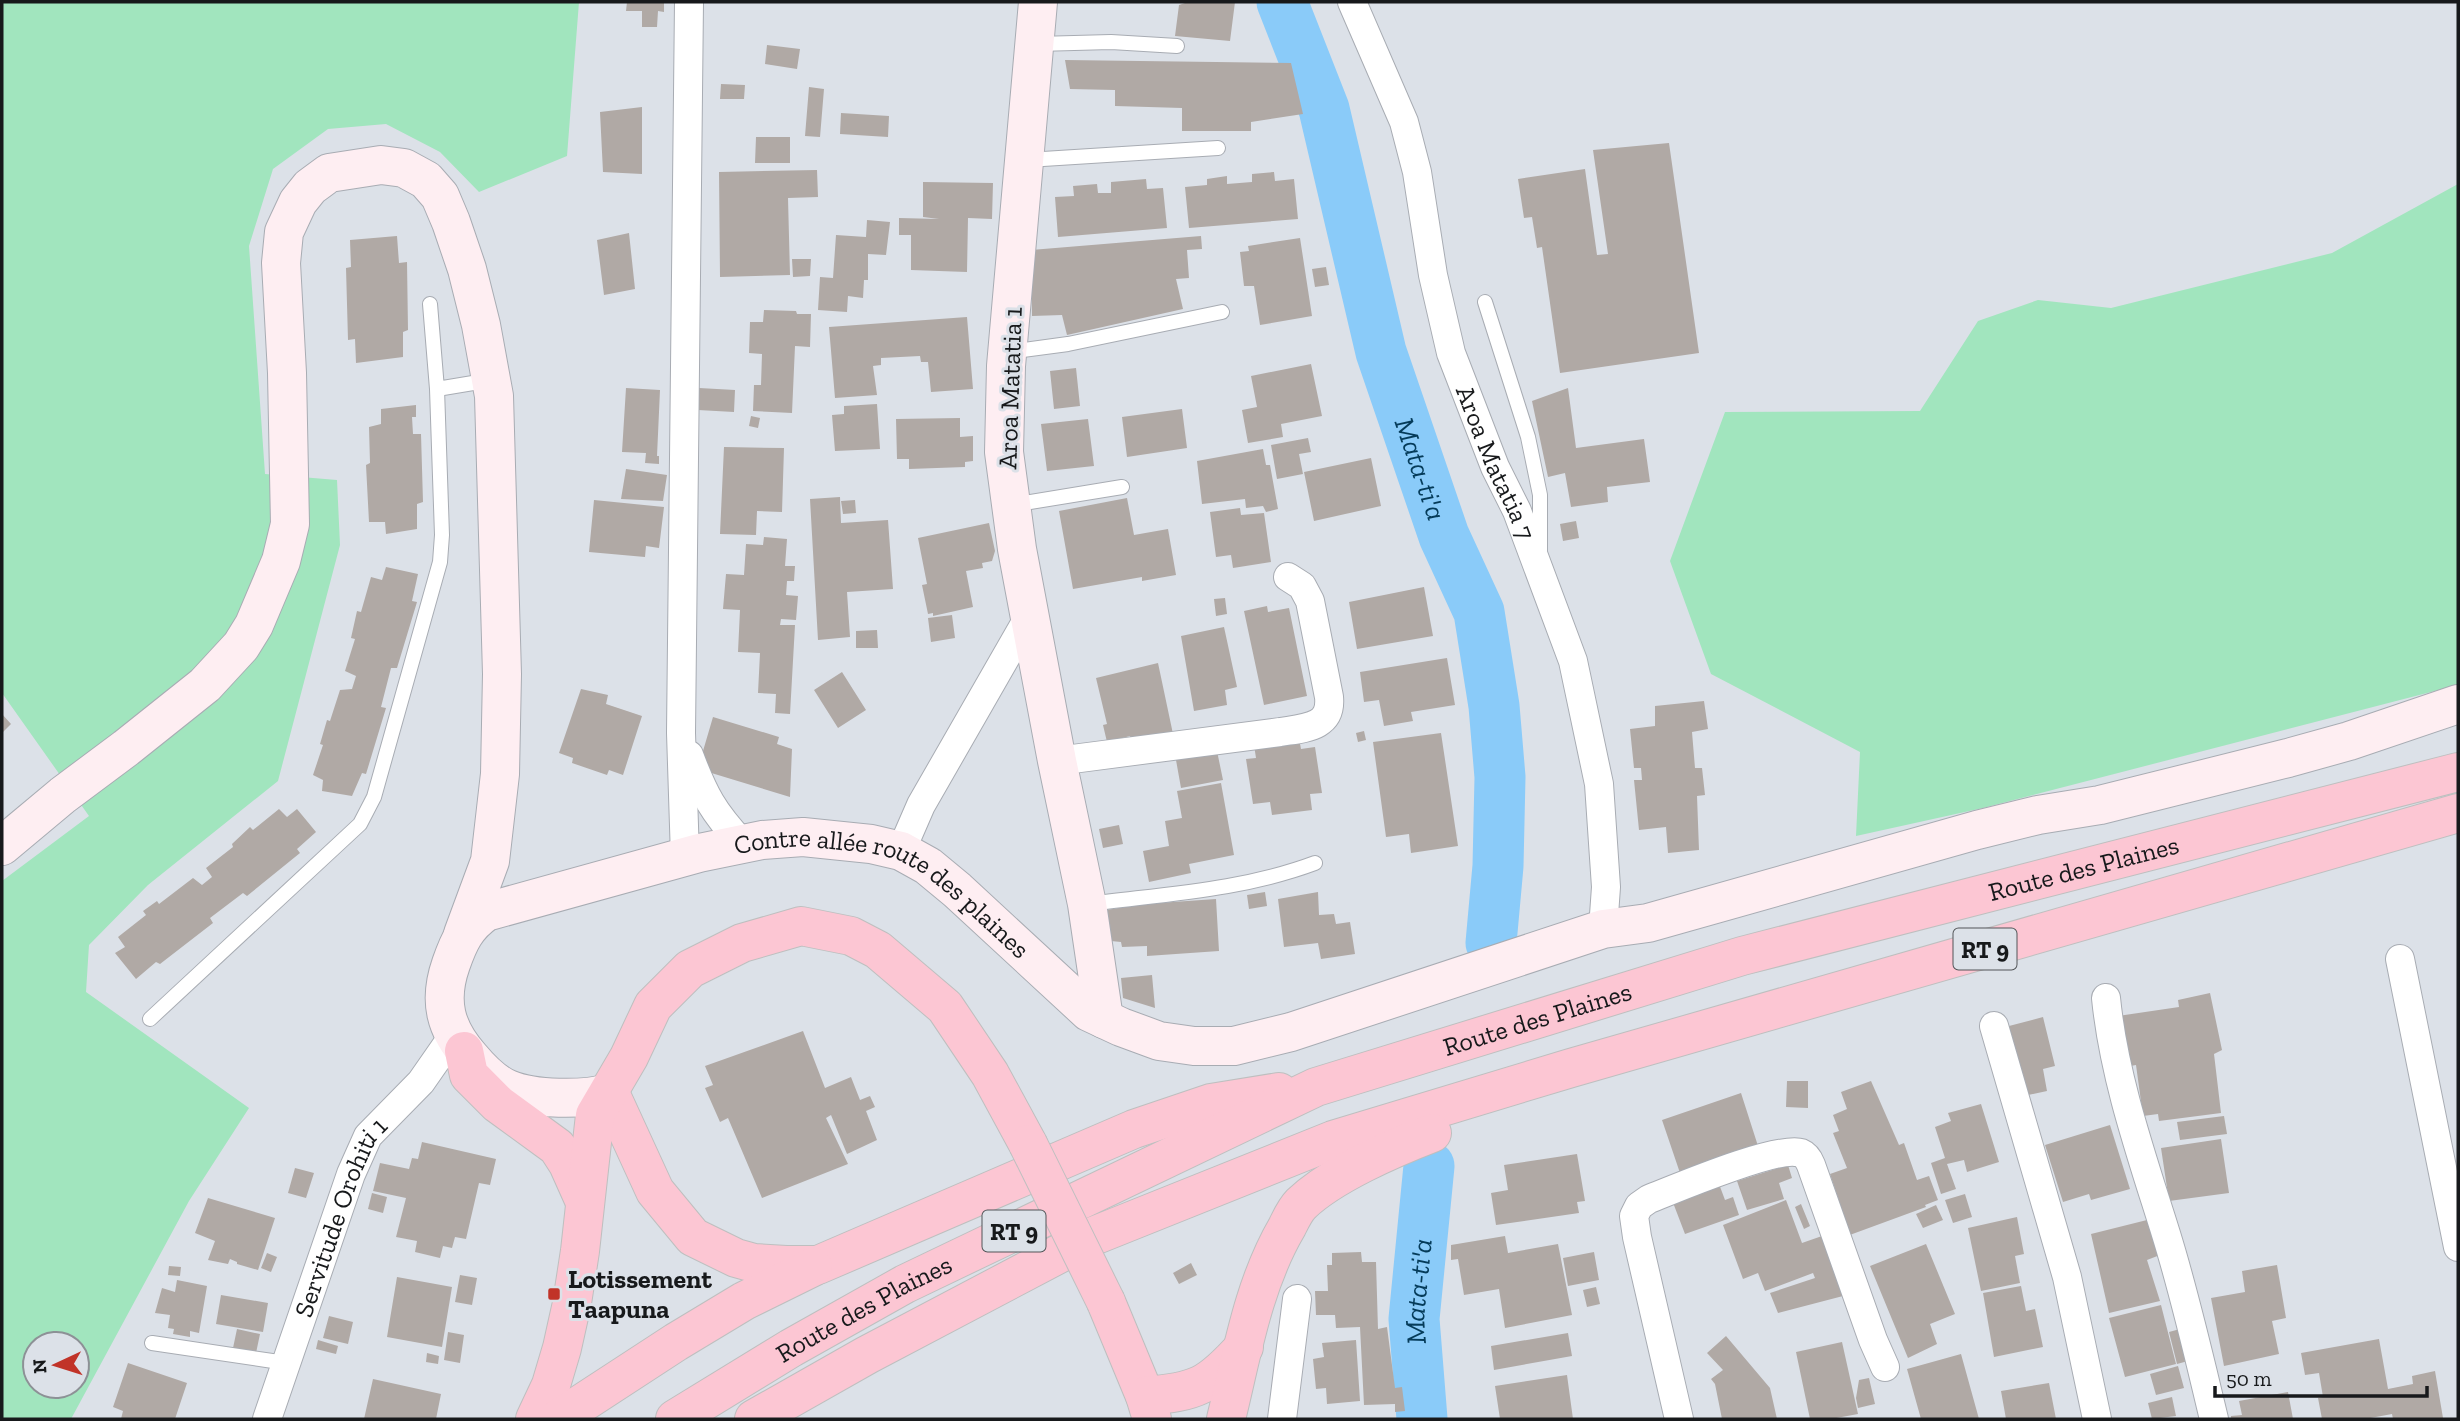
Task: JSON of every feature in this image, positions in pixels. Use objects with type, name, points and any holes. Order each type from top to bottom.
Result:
[{"type":"highway","name":"Route des Plaines","points":[[676,1419],[791,1348],[905,1284],[1316,1087],[1742,957],[2458,772]]},
{"type":"highway","name":"Route des Plaines","points":[[754,1419],[867,1355],[1091,1237],[1333,1140],[1394,1135],[1516,1093],[1571,1068],[2458,813]]},
{"type":"highway","points":[[535,1419],[551,1385],[562,1349],[580,1251],[595,1115],[610,1093],[653,1006],[690,969],[741,943],[801,926],[852,936],[878,950],[945,1007],[990,1074],[1028,1144],[1106,1302],[1149,1408],[1206,1384],[1244,1347]]},
{"type":"highway","points":[[458,1043],[469,1074],[498,1104],[557,1147],[585,1202]]},
{"type":"highway","points":[[558,1419],[744,1301],[818,1265],[1134,1129],[1211,1103],[1316,1087]]},
{"type":"highway","points":[[610,1093],[655,1191],[693,1237],[736,1258],[754,1263],[818,1265]]},
{"type":"highway","points":[[1226,1419],[1270,1256],[1299,1206],[1394,1135]]},
{"type":"main road","name":"Aroa Matatia 1","points":[[1038,2],[1008,352],[1004,452],[1010,505],[1057,761],[1087,904],[1104,1019]]},
{"type":"main road","points":[[2,846],[205,685],[241,646],[254,625],[281,561],[290,524],[287,373],[281,263],[284,232],[298,202],[310,187],[329,173],[380,165],[404,168],[426,180],[440,196],[452,222],[467,269],[492,380],[502,674],[500,774],[490,861],[463,934]]},
{"type":"main road","points":[[1603,929],[1648,923],[1977,830],[2100,805],[2288,758],[2349,741],[2458,704]]},
{"type":"main road","name":"Contre allée route des plaines","points":[[610,1093],[588,1098],[553,1096],[508,1089],[485,1074],[458,1043],[444,1000],[444,983],[463,934],[473,921],[486,912],[742,843],[803,837],[871,844],[901,851],[922,862],[957,890],[1089,1012],[1159,1041],[1194,1046],[1234,1046],[1291,1032],[1603,929]]},
{"type":"street","points":[[685,857],[681,733],[689,2]]},
{"type":"street","name":"Aroa Matatia 7","points":[[1352,2],[1404,122],[1451,353],[1495,467],[1517,511],[1573,661],[1596,773],[1605,861],[1603,929]]},
{"type":"street","points":[[1057,761],[1280,732],[1311,726],[1325,718],[1330,708],[1329,697],[1310,601],[1302,586],[1288,577]]},
{"type":"street","points":[[901,851],[921,805],[1030,615]]},
{"type":"street","points":[[681,733],[702,790],[717,816],[742,843]]},
{"type":"street","points":[[2400,959],[2458,1247]]},
{"type":"street","points":[[2106,998],[2117,1063],[2144,1167],[2183,1295],[2214,1419]]},
{"type":"street","points":[[1994,1026],[2067,1277],[2097,1419]]},
{"type":"street","name":"Servitude Orohiti 1","points":[[267,1419],[351,1174],[368,1136],[458,1043]]},
{"type":"street","points":[[1679,1419],[1644,1272],[1634,1216],[1639,1206],[1649,1199],[1762,1158],[1799,1152],[1806,1156],[1885,1367]]},
{"type":"street","points":[[1282,1419],[1297,1299]]},
{"type":"lane","points":[[1035,44],[1111,42],[1177,46]]},
{"type":"lane","points":[[1026,160],[1218,148]]},
{"type":"lane","points":[[1485,302],[1528,437],[1540,495],[1541,562],[1536,564]]},
{"type":"lane","points":[[150,1019],[360,824],[374,797],[440,562],[442,535],[437,388],[430,304]]},
{"type":"lane","points":[[1008,352],[1068,344],[1222,312]]},
{"type":"lane","points":[[437,388],[492,380]]},
{"type":"lane","points":[[1010,505],[1122,487]]},
{"type":"lane","points":[[1087,904],[1267,879],[1315,863]]},
{"type":"lane","points":[[152,1343],[286,1363]]},
{"type":"green space","points":[[2,2],[579,2],[567,156],[479,192],[440,152],[386,124],[328,129],[273,169],[249,246],[265,474],[337,480],[340,545],[278,781],[148,885],[89,945],[86,992],[249,1108],[189,1201],[91,1382],[91,1330],[21,1330],[21,1400],[81,1400],[71,1419],[2,1419],[2,881],[89,816],[2,693]]},
{"type":"green space","points":[[2458,184],[2458,685],[1983,808],[1856,836],[1860,752],[1711,674],[1670,561],[1725,412],[1920,411],[1978,321],[2038,300],[2111,308],[2332,253]]},
{"type":"building","points":[[627,2],[664,2],[664,12],[658,11],[657,27],[642,27],[642,11],[626,11]]},
{"type":"building","points":[[1188,2],[1235,2],[1230,41],[1175,36],[1179,5]]},
{"type":"building","points":[[767,45],[800,49],[797,69],[765,64]]},
{"type":"building","points":[[1065,60],[1291,63],[1303,114],[1251,122],[1251,131],[1182,131],[1182,108],[1115,106],[1115,90],[1070,89]]},
{"type":"building","points":[[721,84],[745,85],[744,99],[720,99]]},
{"type":"building","points":[[809,87],[824,89],[820,137],[805,136]]},
{"type":"building","points":[[642,107],[642,174],[603,172],[600,112]]},
{"type":"building","points":[[841,113],[889,116],[888,137],[840,134]]},
{"type":"building","points":[[756,137],[790,137],[790,163],[755,163]]},
{"type":"building","points":[[1669,143],[1699,353],[1560,373],[1542,247],[1537,248],[1532,217],[1524,218],[1518,179],[1585,169],[1597,255],[1608,254],[1593,150]]},
{"type":"building","points":[[817,170],[818,197],[788,198],[790,275],[720,277],[719,172]]},
{"type":"building","points":[[1274,172],[1275,181],[1294,179],[1298,219],[1189,228],[1185,187],[1207,185],[1207,179],[1227,176],[1227,184],[1252,182],[1252,174]]},
{"type":"building","points":[[1146,179],[1147,189],[1163,188],[1167,228],[1058,237],[1055,197],[1074,196],[1073,186],[1097,184],[1098,193],[1111,193],[1111,182]]},
{"type":"building","points":[[923,182],[993,183],[992,219],[968,218],[967,272],[911,270],[911,235],[899,235],[899,218],[939,219],[923,217]]},
{"type":"building","points":[[867,220],[890,222],[886,255],[868,254],[868,280],[864,280],[863,298],[848,296],[847,312],[818,310],[820,277],[833,278],[836,235],[866,237]]},
{"type":"building","points":[[629,233],[635,289],[604,295],[597,240]]},
{"type":"building","points":[[397,236],[399,263],[407,262],[408,330],[403,332],[403,357],[356,363],[355,339],[348,340],[346,268],[351,267],[350,240]]},
{"type":"building","points":[[1201,236],[1202,249],[1187,250],[1189,278],[1176,279],[1183,309],[1067,335],[1062,315],[1032,316],[1031,250]]},
{"type":"building","points":[[1300,238],[1312,316],[1260,325],[1254,286],[1244,286],[1240,252],[1249,251],[1248,246]]},
{"type":"building","points":[[792,259],[811,259],[810,276],[793,277]]},
{"type":"building","points":[[1326,267],[1329,285],[1315,287],[1312,269]]},
{"type":"building","points":[[764,310],[811,314],[810,347],[795,346],[792,413],[753,411],[754,385],[761,385],[762,354],[749,353],[750,322],[763,322]]},
{"type":"building","points":[[967,317],[973,389],[931,392],[928,362],[921,362],[920,356],[881,358],[881,365],[873,366],[877,395],[835,398],[829,327]]},
{"type":"building","points":[[1311,364],[1322,416],[1281,424],[1283,437],[1248,443],[1242,410],[1257,407],[1251,376]]},
{"type":"building","points":[[1076,368],[1080,406],[1054,409],[1050,371]]},
{"type":"building","points":[[626,388],[660,390],[657,456],[659,464],[645,463],[646,453],[622,452]]},
{"type":"building","points":[[699,388],[735,390],[734,412],[698,410]]},
{"type":"building","points":[[1568,388],[1576,448],[1644,439],[1650,482],[1607,487],[1608,502],[1571,507],[1565,473],[1548,477],[1532,401]]},
{"type":"building","points":[[877,404],[880,449],[835,451],[832,415],[844,414],[844,406]]},
{"type":"building","points":[[416,405],[416,417],[412,417],[413,434],[421,434],[423,502],[417,504],[417,529],[386,534],[385,522],[369,522],[366,465],[370,463],[369,427],[381,424],[381,409]]},
{"type":"building","points":[[1182,409],[1187,448],[1127,457],[1122,417]]},
{"type":"building","points":[[751,416],[760,418],[758,428],[749,426]]},
{"type":"building","points":[[960,418],[960,437],[973,436],[973,461],[965,462],[965,467],[909,469],[909,459],[897,459],[896,419]]},
{"type":"building","points":[[1088,419],[1094,466],[1047,471],[1041,424]]},
{"type":"building","points":[[1308,438],[1311,452],[1299,454],[1303,474],[1277,479],[1271,445]]},
{"type":"building","points":[[724,447],[784,448],[782,512],[757,511],[756,535],[720,534]]},
{"type":"building","points":[[1263,449],[1266,465],[1270,465],[1278,509],[1266,512],[1263,506],[1246,508],[1245,499],[1202,504],[1197,461]]},
{"type":"building","points":[[1371,458],[1381,506],[1314,521],[1304,472]]},
{"type":"building","points":[[626,469],[667,475],[663,501],[621,499]]},
{"type":"building","points":[[840,497],[841,523],[888,520],[893,589],[847,592],[850,637],[818,640],[810,499]]},
{"type":"building","points":[[1127,498],[1134,535],[1168,529],[1176,575],[1142,581],[1142,577],[1073,589],[1059,511]]},
{"type":"building","points":[[594,500],[664,507],[659,548],[646,546],[645,557],[589,552]]},
{"type":"building","points":[[855,500],[856,513],[843,514],[841,501]]},
{"type":"building","points":[[1240,508],[1241,515],[1264,513],[1271,562],[1233,568],[1231,555],[1216,557],[1210,512]]},
{"type":"building","points":[[1576,521],[1579,538],[1563,541],[1560,524]]},
{"type":"building","points":[[989,523],[995,551],[992,561],[982,563],[983,568],[966,571],[973,607],[933,616],[933,613],[928,614],[922,585],[927,584],[918,538]]},
{"type":"building","points":[[764,537],[787,539],[785,566],[795,566],[794,581],[787,581],[786,595],[798,596],[796,620],[781,619],[780,625],[795,625],[790,714],[775,713],[776,694],[758,693],[760,653],[738,652],[740,610],[723,609],[726,574],[744,575],[746,544],[763,545]]},
{"type":"building","points":[[386,567],[418,574],[412,601],[417,602],[397,668],[391,668],[381,707],[386,708],[366,774],[362,773],[352,796],[322,791],[323,780],[313,775],[323,745],[320,744],[327,720],[330,721],[340,690],[352,689],[356,676],[345,671],[355,639],[351,638],[357,611],[361,612],[371,577],[382,580]]},
{"type":"building","points":[[1424,587],[1433,636],[1357,649],[1349,602]]},
{"type":"building","points":[[1225,598],[1227,614],[1216,616],[1214,599]]},
{"type":"building","points":[[1267,606],[1268,612],[1289,608],[1307,696],[1264,705],[1244,611]]},
{"type":"building","points":[[952,615],[955,638],[931,642],[928,618]]},
{"type":"building","points":[[1224,627],[1237,687],[1225,690],[1227,705],[1194,711],[1181,636]]},
{"type":"building","points":[[877,630],[878,648],[856,648],[856,631]]},
{"type":"building","points":[[1447,658],[1455,705],[1411,712],[1413,721],[1384,726],[1379,700],[1364,702],[1360,672]]},
{"type":"building","points":[[1158,663],[1173,734],[1132,743],[1130,736],[1107,742],[1103,725],[1107,724],[1096,678]]},
{"type":"building","points":[[842,672],[866,710],[838,728],[814,690]]},
{"type":"building","points":[[581,689],[608,695],[606,704],[642,716],[623,775],[609,770],[607,775],[572,763],[573,758],[559,753]]},
{"type":"building","points":[[1704,701],[1708,729],[1692,732],[1695,768],[1702,768],[1705,795],[1697,796],[1699,850],[1668,853],[1666,827],[1639,830],[1634,780],[1642,780],[1641,768],[1634,768],[1630,729],[1655,726],[1655,706]]},
{"type":"building","points":[[2,714],[11,724],[2,733]]},
{"type":"building","points":[[713,717],[779,737],[777,744],[792,749],[790,797],[695,768]]},
{"type":"building","points":[[1364,731],[1366,740],[1358,742],[1356,733]]},
{"type":"building","points":[[1441,733],[1458,846],[1411,853],[1409,834],[1386,837],[1373,742]]},
{"type":"building","points":[[1299,738],[1301,749],[1315,747],[1322,793],[1310,794],[1312,810],[1272,815],[1270,802],[1253,804],[1246,759],[1256,758],[1254,745]]},
{"type":"building","points":[[1217,751],[1223,780],[1181,788],[1176,760]]},
{"type":"building","points":[[1221,783],[1234,855],[1189,864],[1191,873],[1149,882],[1143,851],[1169,846],[1165,821],[1182,818],[1177,791]]},
{"type":"building","points":[[279,809],[287,817],[297,809],[316,832],[297,849],[300,853],[247,896],[243,893],[210,918],[213,923],[136,979],[115,953],[125,947],[118,937],[146,915],[143,911],[157,901],[159,904],[193,878],[202,885],[212,877],[206,868],[233,847],[232,844],[250,827],[253,830]]},
{"type":"building","points":[[1119,825],[1123,844],[1103,848],[1099,829]]},
{"type":"building","points":[[1265,892],[1267,906],[1249,909],[1247,895]]},
{"type":"building","points":[[1318,892],[1319,915],[1334,914],[1336,924],[1350,922],[1355,954],[1321,959],[1318,943],[1284,947],[1278,899]]},
{"type":"building","points":[[1216,899],[1219,951],[1147,956],[1147,946],[1122,947],[1121,942],[1111,941],[1106,910],[1144,904]]},
{"type":"building","points":[[1152,975],[1155,1008],[1123,998],[1121,978]]},
{"type":"building","points":[[2210,993],[2222,1050],[2214,1054],[2221,1113],[2159,1121],[2158,1114],[2143,1116],[2136,1065],[2125,1067],[2118,1016],[2179,1007],[2178,1000]]},
{"type":"building","points":[[2043,1017],[2055,1066],[2043,1069],[2047,1091],[2028,1095],[2023,1074],[2020,1075],[2009,1026]]},
{"type":"building","points":[[803,1031],[825,1088],[851,1077],[860,1100],[870,1096],[875,1107],[866,1111],[877,1140],[847,1154],[831,1115],[826,1118],[848,1164],[762,1198],[728,1118],[720,1122],[705,1088],[713,1085],[705,1066]]},
{"type":"building","points":[[1787,1081],[1808,1081],[1808,1108],[1786,1107]]},
{"type":"building","points":[[1871,1081],[1899,1145],[1904,1143],[1917,1180],[1929,1176],[1938,1200],[1847,1236],[1837,1208],[1841,1207],[1830,1174],[1847,1168],[1833,1133],[1839,1131],[1833,1115],[1847,1109],[1841,1092]]},
{"type":"building","points":[[1741,1093],[1758,1146],[1680,1173],[1662,1120]]},
{"type":"building","points":[[1981,1104],[1999,1162],[1967,1172],[1964,1160],[1947,1164],[1956,1189],[1941,1194],[1931,1163],[1945,1158],[1935,1127],[1951,1121],[1948,1113]]},
{"type":"building","points":[[2224,1116],[2227,1134],[2180,1140],[2177,1122]]},
{"type":"building","points":[[2110,1125],[2130,1189],[2091,1200],[2089,1194],[2063,1202],[2045,1145]]},
{"type":"building","points":[[2221,1139],[2229,1193],[2169,1201],[2161,1148]]},
{"type":"building","points":[[422,1142],[496,1159],[490,1185],[479,1183],[466,1239],[455,1237],[452,1248],[443,1246],[440,1258],[415,1252],[417,1241],[396,1237],[406,1198],[373,1191],[380,1163],[409,1169],[412,1158],[418,1159]]},
{"type":"building","points":[[1577,1154],[1585,1201],[1577,1202],[1579,1213],[1496,1225],[1491,1193],[1508,1190],[1504,1165]]},
{"type":"building","points":[[1788,1165],[1792,1178],[1779,1183],[1784,1199],[1747,1210],[1737,1181]]},
{"type":"building","points":[[295,1168],[314,1173],[306,1198],[288,1193]]},
{"type":"building","points":[[1719,1184],[1725,1200],[1733,1197],[1739,1215],[1685,1234],[1672,1200]]},
{"type":"building","points":[[372,1193],[387,1197],[383,1213],[368,1209]]},
{"type":"building","points":[[1965,1194],[1972,1217],[1953,1223],[1945,1200]]},
{"type":"building","points":[[208,1198],[275,1218],[258,1270],[230,1259],[228,1264],[208,1260],[215,1241],[195,1233]]},
{"type":"building","points":[[1786,1200],[1802,1243],[1822,1236],[1843,1296],[1778,1313],[1770,1293],[1815,1278],[1813,1273],[1765,1291],[1758,1273],[1743,1279],[1723,1225]]},
{"type":"building","points":[[1801,1204],[1810,1226],[1804,1229],[1795,1207]]},
{"type":"building","points":[[1936,1205],[1943,1220],[1923,1228],[1916,1214]]},
{"type":"building","points":[[2017,1217],[2024,1254],[2015,1256],[2020,1283],[1981,1291],[1968,1228]]},
{"type":"building","points":[[2151,1219],[2160,1255],[2147,1260],[2160,1301],[2109,1313],[2091,1234]]},
{"type":"building","points":[[1505,1236],[1508,1253],[1558,1244],[1572,1315],[1505,1328],[1499,1289],[1464,1295],[1458,1259],[1451,1260],[1451,1245]]},
{"type":"building","points":[[1926,1244],[1955,1314],[1930,1324],[1937,1344],[1908,1358],[1870,1266]]},
{"type":"building","points":[[1361,1252],[1362,1262],[1376,1262],[1378,1329],[1387,1327],[1395,1388],[1402,1387],[1405,1411],[1395,1412],[1395,1404],[1364,1405],[1360,1327],[1336,1328],[1335,1315],[1316,1315],[1315,1291],[1328,1291],[1327,1265],[1332,1265],[1332,1253]]},
{"type":"building","points":[[1594,1252],[1599,1280],[1568,1286],[1563,1258]]},
{"type":"building","points":[[267,1253],[277,1257],[271,1272],[261,1268]]},
{"type":"building","points":[[1191,1263],[1197,1275],[1179,1284],[1173,1273]]},
{"type":"building","points":[[2277,1265],[2286,1318],[2272,1321],[2279,1354],[2224,1366],[2211,1298],[2245,1292],[2242,1271]]},
{"type":"building","points":[[169,1266],[181,1267],[180,1276],[168,1275]]},
{"type":"building","points":[[460,1275],[477,1278],[472,1305],[455,1302]]},
{"type":"building","points":[[397,1277],[452,1287],[442,1347],[387,1337]]},
{"type":"building","points":[[177,1280],[207,1286],[199,1333],[190,1331],[190,1337],[173,1334],[174,1329],[168,1328],[170,1315],[155,1313],[162,1288],[175,1292]]},
{"type":"building","points":[[2021,1286],[2026,1311],[2035,1309],[2043,1347],[1994,1357],[1983,1293]]},
{"type":"building","points":[[1596,1287],[1600,1304],[1587,1307],[1583,1290]]},
{"type":"building","points":[[221,1295],[268,1303],[263,1332],[216,1324]]},
{"type":"building","points":[[2161,1305],[2176,1364],[2125,1377],[2109,1318]]},
{"type":"building","points":[[329,1316],[353,1322],[348,1344],[323,1338]]},
{"type":"building","points":[[237,1329],[260,1334],[256,1353],[233,1348]]},
{"type":"building","points":[[2180,1329],[2188,1361],[2177,1364],[2169,1332]]},
{"type":"building","points":[[448,1332],[464,1335],[460,1363],[444,1360]]},
{"type":"building","points":[[1568,1333],[1572,1356],[1494,1370],[1491,1346]]},
{"type":"building","points":[[1726,1336],[1770,1388],[1777,1419],[1722,1419],[1715,1384],[1711,1379],[1723,1370],[1707,1353]]},
{"type":"building","points":[[2379,1339],[2388,1389],[2413,1384],[2412,1376],[2435,1371],[2443,1418],[2393,1419],[2392,1414],[2365,1419],[2322,1419],[2318,1398],[2323,1397],[2319,1373],[2305,1375],[2301,1353]]},
{"type":"building","points":[[318,1340],[338,1346],[336,1354],[316,1349]]},
{"type":"building","points":[[1356,1340],[1360,1401],[1327,1404],[1326,1388],[1316,1389],[1313,1359],[1324,1357],[1322,1343]]},
{"type":"building","points":[[1842,1342],[1858,1414],[1831,1419],[1810,1419],[1796,1352]]},
{"type":"building","points":[[427,1353],[439,1356],[438,1364],[426,1362]]},
{"type":"building","points":[[1961,1354],[1979,1419],[1921,1419],[1907,1369]]},
{"type":"building","points":[[128,1363],[187,1383],[175,1419],[121,1419],[123,1411],[113,1407]]},
{"type":"building","points":[[2178,1366],[2184,1388],[2156,1395],[2150,1374]]},
{"type":"building","points":[[1567,1375],[1573,1419],[1500,1419],[1495,1386]]},
{"type":"building","points":[[1869,1378],[1875,1404],[1858,1408],[1856,1398],[1859,1380]]},
{"type":"building","points":[[373,1379],[441,1394],[436,1419],[364,1419]]},
{"type":"building","points":[[2049,1383],[2056,1419],[2006,1419],[2001,1391]]},
{"type":"building","points":[[2288,1392],[2293,1419],[2231,1419],[2231,1416],[2242,1415],[2239,1401]]},
{"type":"building","points":[[2172,1397],[2176,1416],[2152,1419],[2148,1403]]},
{"type":"waterway","name":"Mata-ti'a","points":[[1282,2],[1324,109],[1381,352],[1444,536],[1479,612],[1494,706],[1500,777],[1498,866],[1491,943]]},
{"type":"waterway","name":"Mata-ti'a","points":[[1422,1419],[1414,1319],[1429,1166]]},
{"type":"place","name":"Lotissement Taapuna","points":[[554,1294]]}]
